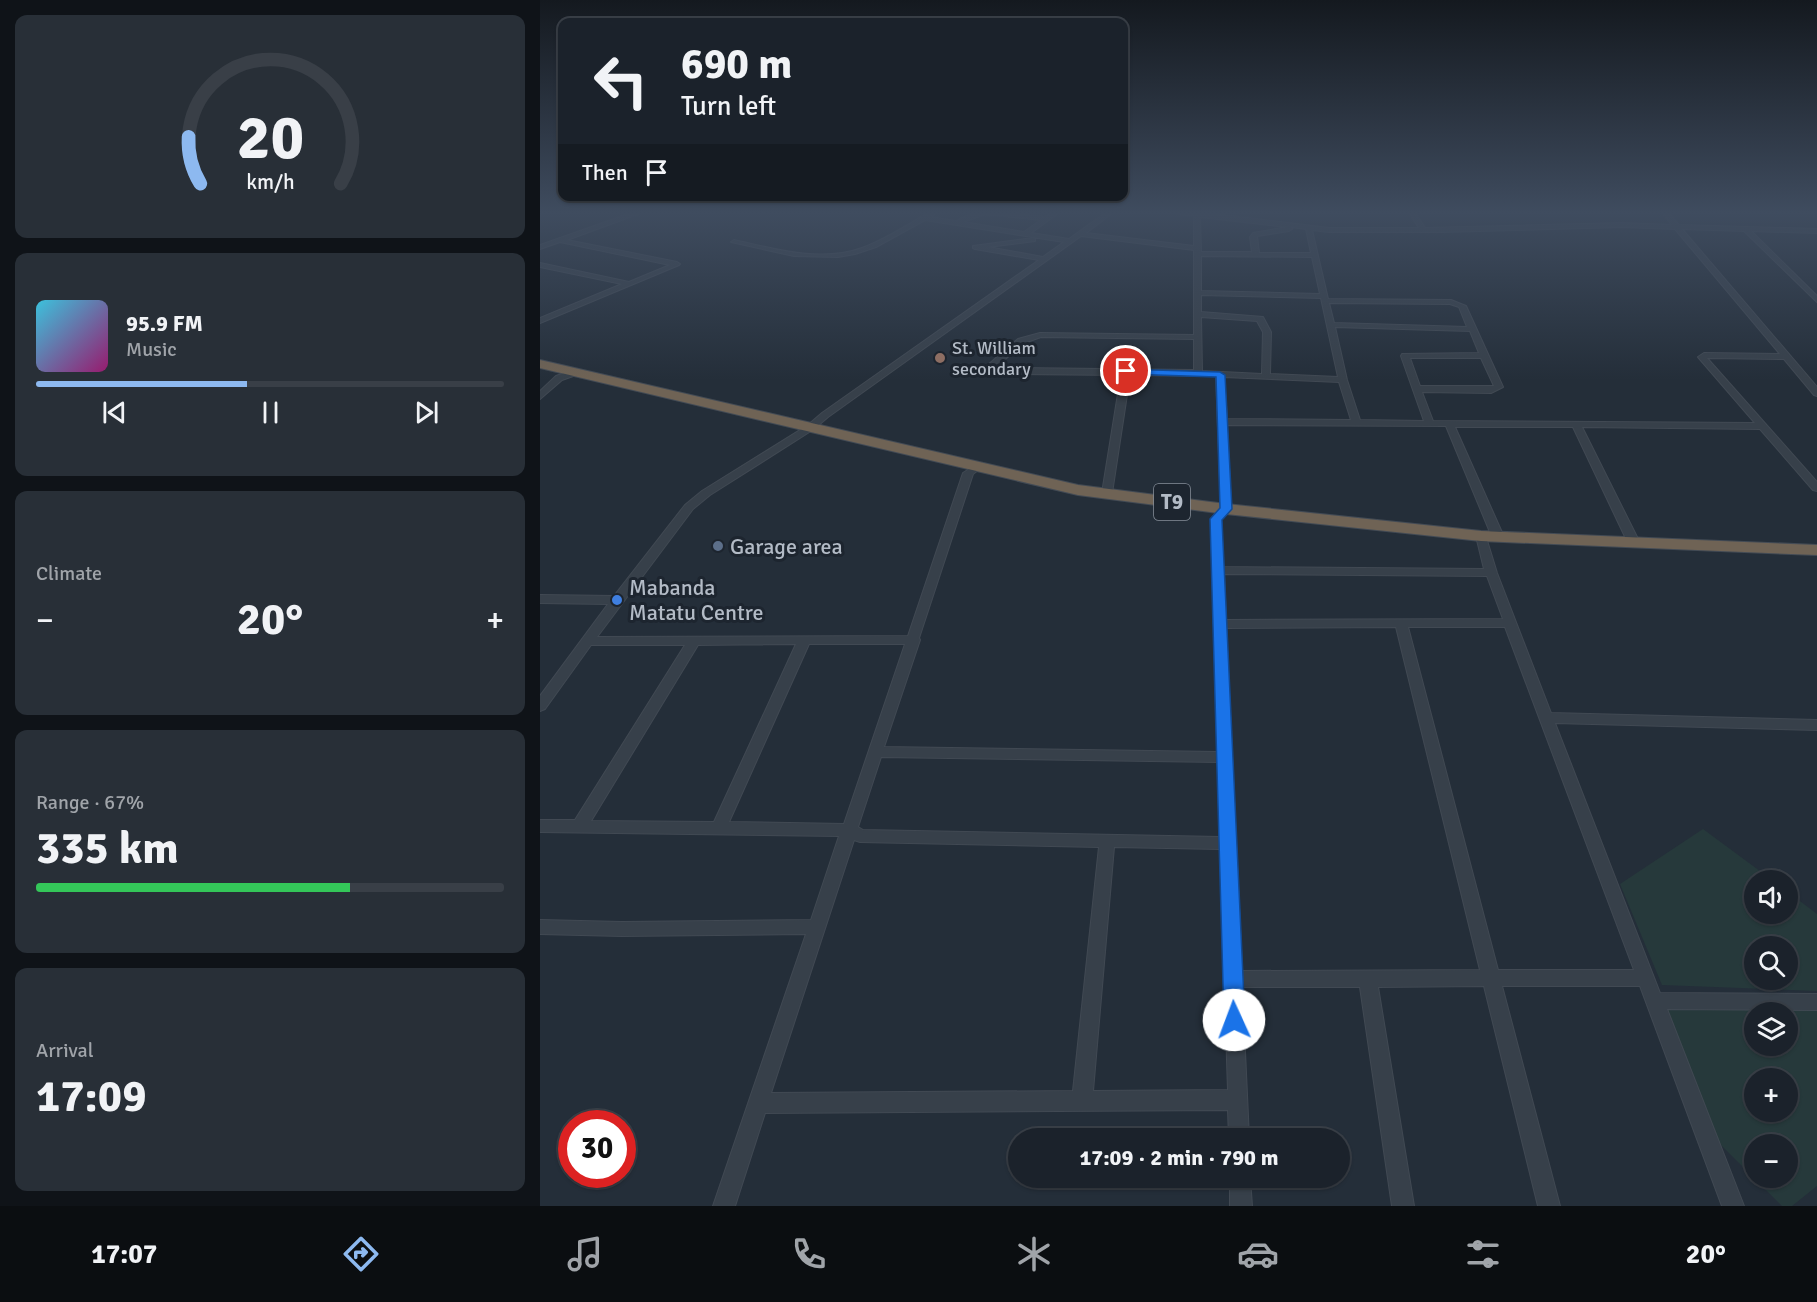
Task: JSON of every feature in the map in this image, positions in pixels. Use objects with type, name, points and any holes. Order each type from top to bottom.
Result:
[{"type":"highway","name":"T9","points":[[540,364],[1078,490],[1226,509],[1490,537],[1817,550]]},
{"type":"street","points":[[551,267],[630,284]]},
{"type":"street","points":[[540,321],[669,267]]},
{"type":"street","points":[[540,706],[617,600],[689,507],[706,493],[811,427],[1033,267]]},
{"type":"street","points":[[1197,267],[1198,373]]},
{"type":"street","points":[[1317,267],[1342,380],[1356,421]]},
{"type":"street","points":[[1711,267],[1817,393]]},
{"type":"street","points":[[1784,267],[1817,300]]},
{"type":"street","points":[[1808,291],[1817,291]]},
{"type":"street","points":[[1197,293],[1451,302],[1462,306],[1499,387],[1417,389]]},
{"type":"street","points":[[1197,314],[1260,319],[1267,332],[1266,377]]},
{"type":"street","points":[[1330,325],[1472,329]]},
{"type":"street","points":[[1197,337],[1040,335],[1021,341],[992,365],[993,368],[1007,371],[1126,371],[1342,380]]},
{"type":"street","points":[[1429,423],[1405,356],[1484,355]]},
{"type":"street","points":[[1786,357],[1704,355],[1702,357],[1760,426],[1817,488]]},
{"type":"street","points":[[1107,494],[1126,371]]},
{"type":"street","points":[[540,396],[559,378],[573,373]]},
{"type":"street","points":[[1220,375],[1226,509],[1216,519],[1239,1128]]},
{"type":"street","points":[[1806,381],[1817,381]]},
{"type":"street","points":[[1221,422],[1356,421],[1760,426]]},
{"type":"street","points":[[1449,423],[1490,537],[1491,573],[1733,1206]]},
{"type":"street","points":[[1576,424],[1634,543]]},
{"type":"street","points":[[724,1206],[968,473],[977,467]]},
{"type":"street","points":[[1218,570],[1491,573]]},
{"type":"street","points":[[540,599],[617,600]]},
{"type":"street","points":[[1401,623],[1549,1206]]},
{"type":"street","points":[[1220,624],[1510,623]]},
{"type":"street","points":[[587,641],[914,640]]},
{"type":"street","points":[[579,827],[694,641]]},
{"type":"street","points":[[718,828],[804,641]]},
{"type":"street","points":[[1546,718],[1817,725]]},
{"type":"street","points":[[876,752],[1225,758]]},
{"type":"street","points":[[540,826],[850,830],[860,836],[1228,843]]},
{"type":"street","points":[[1082,1101],[1107,841]]},
{"type":"street","points":[[540,927],[622,929],[818,927]]},
{"type":"street","points":[[1233,979],[1646,978]]},
{"type":"street","points":[[1368,979],[1403,1206]]},
{"type":"street","points":[[1655,1001],[1817,1002]]},
{"type":"street","points":[[759,1103],[1238,1100]]},
{"type":"street","points":[[1240,1188],[1241,1206]]},
{"type":"shaded area","points":[[1703,829],[1758,870],[1744,870],[1744,924],[1798,924],[1798,900],[1817,914],[1817,991],[1791,990],[1798,990],[1798,936],[1744,936],[1744,988],[1662,985],[1620,884]]},
{"type":"shaded area","points":[[1663,1006],[1744,1008],[1744,1056],[1798,1056],[1798,1009],[1817,1009],[1817,1186],[1792,1206],[1782,1206],[1764,1188],[1798,1188],[1798,1134],[1744,1134],[1744,1168],[1719,1143]]},
{"type":"place","name":"St. William secondary","points":[[940,358]]},
{"type":"place","name":"Garage area","points":[[718,546]]},
{"type":"place","name":"Mabanda Matatu Centre","points":[[617,600]]},
{"type":"route","points":[[1126,371],[1220,375],[1226,509],[1216,519],[1234,1020]]}]
